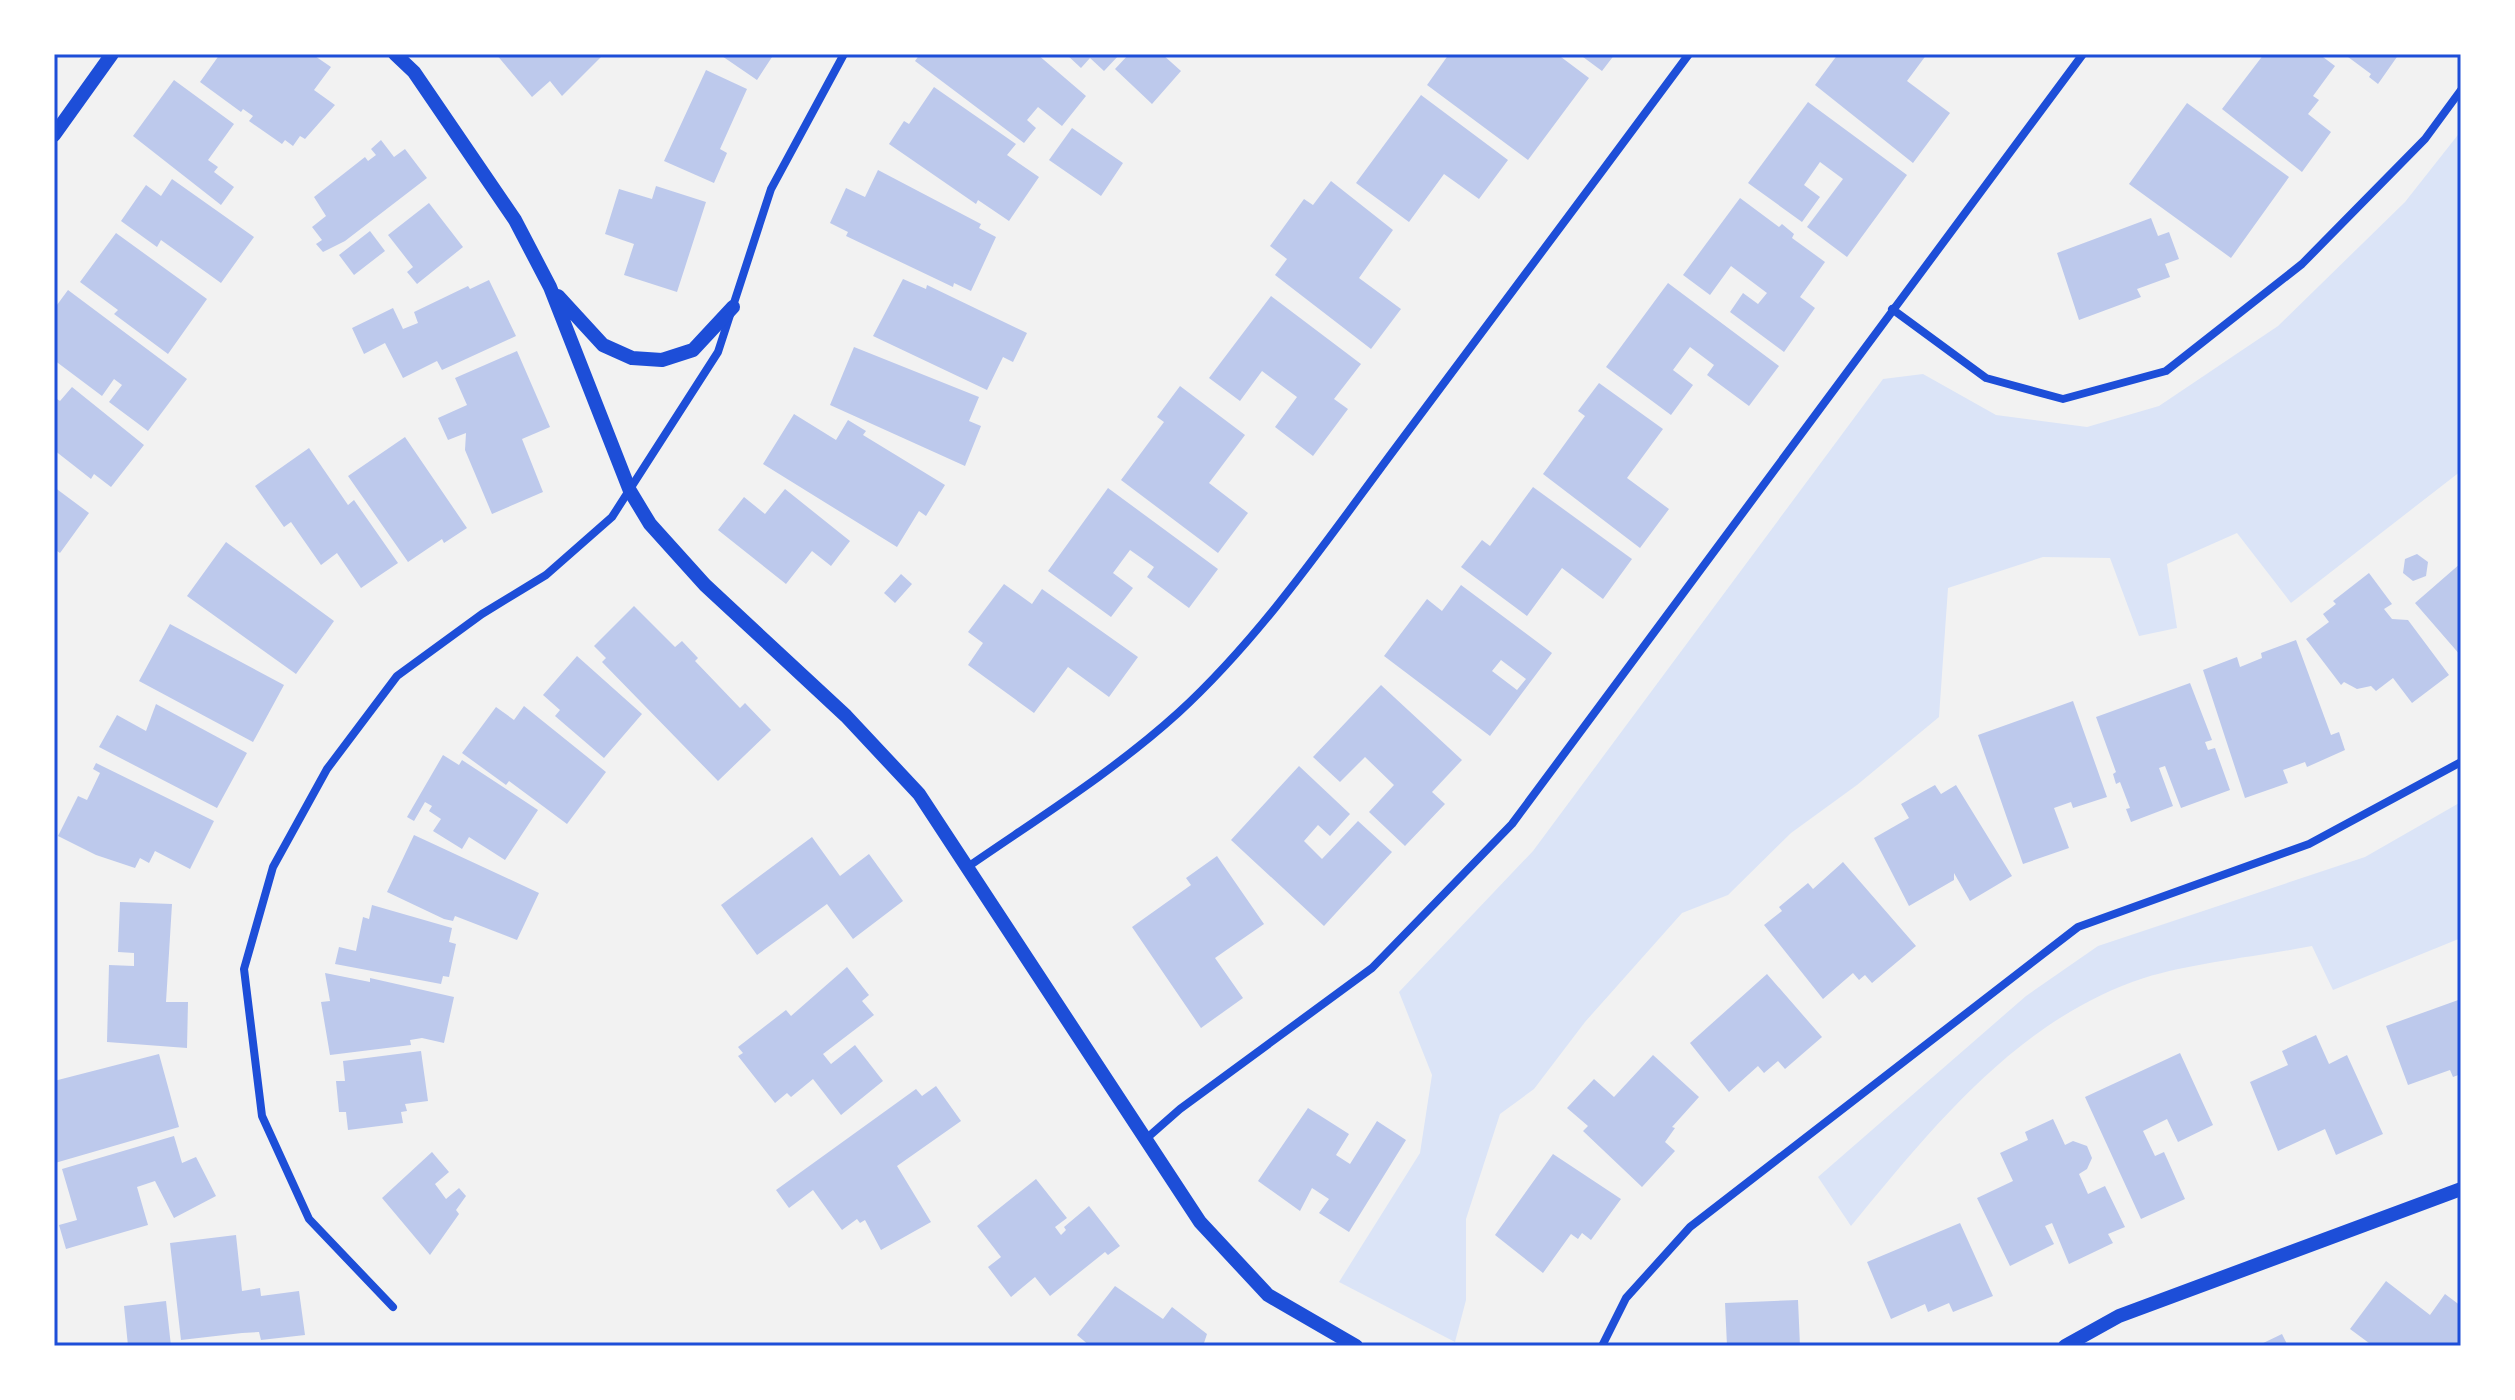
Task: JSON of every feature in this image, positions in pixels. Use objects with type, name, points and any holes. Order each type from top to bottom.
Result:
[{"type":"street","points":[[54,135],[112,54]]},
{"type":"street","points":[[395,54],[414,72],[515,220],[550,287],[630,491],[650,524],[705,585],[846,716],[919,794],[1200,1222],[1268,1295],[1356,1346]]},
{"type":"street","points":[[393,1307],[309,1219],[262,1116],[244,969],[273,867],[327,769],[397,676],[482,614],[546,575],[612,517],[718,352],[771,189],[844,54]]},
{"type":"street","points":[[969,866],[1079,791],[1134,749],[1179,712],[1222,667],[1301,574],[1689,54]]},
{"type":"street","points":[[1147,1138],[1180,1109],[1372,968],[1512,824],[2083,54]]},
{"type":"street","points":[[1892,309],[1986,378],[2063,399],[2166,371],[2302,264],[2425,139],[2461,90]]},
{"type":"street","points":[[550,287],[603,345],[632,358],[662,360],[693,350],[733,307]]},
{"type":"street","points":[[1602,1346],[1626,1298],[1690,1227],[2078,927],[2309,844],[2461,762]]},
{"type":"street","points":[[2065,1346],[2119,1316],[2461,1189]]},
{"type":"shaded area","points":[[2461,131],[2461,471],[2291,603],[2237,533],[2167,564],[2177,628],[2139,636],[2110,558],[2043,557],[1948,588],[1939,717],[1857,785],[1791,833],[1728,895],[1682,913],[1585,1022],[1534,1089],[1500,1114],[1466,1219],[1466,1300],[1455,1342],[1339,1282],[1420,1153],[1432,1075],[1399,992],[1533,851],[1883,379],[1923,374],[1996,415],[2087,427],[2159,406],[2278,326],[2405,202]]},
{"type":"shaded area","points":[[2461,802],[2461,938],[2333,990],[2312,946],[2144,978],[2099,996],[2056,1020],[2017,1049],[1946,1115],[1851,1226],[1818,1177],[2026,996],[2098,946],[2365,857]]},
{"type":"building","points":[[220,54],[312,54],[331,67],[314,90],[335,105],[305,139],[300,136],[293,146],[285,140],[282,144],[249,121],[253,116],[243,109],[241,112],[200,82]]},
{"type":"building","points":[[496,54],[604,54],[562,96],[550,81],[532,97]]},
{"type":"building","points":[[719,54],[774,54],[757,80]]},
{"type":"building","points":[[920,54],[1037,54],[1086,96],[1062,126],[1038,107],[1027,120],[1036,128],[1024,143],[915,61]]},
{"type":"building","points":[[1066,54],[1120,54],[1104,71],[1090,58],[1081,68]]},
{"type":"building","points":[[1129,54],[1162,54],[1181,71],[1152,104],[1115,69]]},
{"type":"building","points":[[1449,54],[1557,54],[1589,78],[1528,160],[1427,85]]},
{"type":"building","points":[[1579,54],[1615,54],[1602,71]]},
{"type":"building","points":[[1838,54],[1927,54],[1907,81],[1950,113],[1913,163],[1815,85]]},
{"type":"building","points":[[2264,54],[2319,54],[2335,66],[2313,96],[2319,100],[2308,114],[2331,132],[2302,172],[2222,109]]},
{"type":"building","points":[[2344,54],[2399,54],[2378,84],[2369,77],[2371,74]]},
{"type":"building","points":[[706,70],[747,89],[720,149],[727,153],[714,183],[664,161]]},
{"type":"building","points":[[174,80],[234,124],[208,160],[218,167],[214,172],[234,187],[221,205],[133,136]]},
{"type":"building","points":[[934,87],[1016,144],[1007,155],[1039,177],[1009,221],[978,200],[976,204],[889,144],[904,121],[909,124]]},
{"type":"building","points":[[1421,95],[1508,160],[1479,199],[1444,174],[1409,222],[1356,183]]},
{"type":"building","points":[[1808,102],[1907,175],[1847,257],[1807,227],[1843,179],[1820,162],[1804,185],[1820,197],[1802,222],[1748,183]]},
{"type":"building","points":[[2187,103],[2289,177],[2231,258],[2129,184]]},
{"type":"building","points":[[1072,128],[1123,163],[1101,196],[1049,160]]},
{"type":"building","points":[[381,140],[394,157],[405,149],[427,178],[345,241],[323,252],[316,244],[322,240],[312,227],[326,216],[314,197],[365,157],[368,161],[376,155],[371,149]]},
{"type":"building","points":[[878,170],[981,224],[979,228],[996,237],[971,291],[954,283],[953,287],[846,236],[848,232],[830,223],[846,188],[865,197]]},
{"type":"building","points":[[172,179],[254,237],[221,283],[161,240],[157,247],[121,221],[146,185],[161,196]]},
{"type":"building","points":[[1331,181],[1393,230],[1359,278],[1401,309],[1371,349],[1275,275],[1287,259],[1270,246],[1304,199],[1313,205]]},
{"type":"building","points":[[656,186],[706,202],[677,292],[624,275],[634,244],[605,234],[619,189],[652,199]]},
{"type":"building","points":[[1740,198],[1779,227],[1782,224],[1794,234],[1792,238],[1825,262],[1800,297],[1815,308],[1784,352],[1730,312],[1743,293],[1758,304],[1767,293],[1731,266],[1710,295],[1683,275]]},
{"type":"building","points":[[429,203],[463,247],[417,284],[407,272],[413,267],[388,235]]},
{"type":"building","points":[[2151,218],[2158,236],[2169,232],[2179,259],[2165,264],[2170,277],[2137,289],[2141,297],[2079,320],[2057,253]]},
{"type":"building","points":[[370,231],[385,251],[354,275],[339,255]]},
{"type":"building","points":[[116,233],[207,299],[168,354],[114,314],[118,310],[80,282]]},
{"type":"building","points":[[903,279],[926,289],[927,285],[1027,333],[1013,362],[1003,357],[987,390],[873,336]]},
{"type":"building","points":[[489,280],[516,336],[442,370],[437,361],[403,378],[385,343],[364,354],[352,328],[393,308],[403,329],[418,323],[414,312],[468,286],[470,289]]},
{"type":"building","points":[[1668,283],[1779,366],[1749,406],[1707,375],[1714,365],[1690,347],[1673,370],[1693,385],[1671,415],[1606,367]]},
{"type":"building","points":[[68,290],[187,379],[148,431],[109,402],[122,385],[114,379],[102,396],[54,360],[54,309]]},
{"type":"building","points":[[1271,296],[1361,364],[1334,399],[1348,409],[1313,456],[1275,427],[1297,397],[1262,371],[1240,401],[1209,378]]},
{"type":"building","points":[[854,347],[979,397],[969,421],[981,426],[965,466],[830,405]]},
{"type":"building","points":[[517,351],[550,427],[522,439],[543,492],[492,514],[465,450],[466,433],[448,440],[438,418],[467,405],[455,378]]},
{"type":"building","points":[[1599,383],[1663,429],[1627,478],[1669,509],[1640,548],[1543,474],[1585,416],[1578,411]]},
{"type":"building","points":[[1180,386],[1245,435],[1209,483],[1248,513],[1218,553],[1121,480],[1164,422],[1157,417]]},
{"type":"building","points":[[72,387],[144,445],[111,487],[94,474],[91,479],[54,450],[54,397],[60,401]]},
{"type":"building","points":[[794,414],[836,440],[848,420],[866,431],[863,435],[945,485],[926,516],[919,511],[897,547],[763,464]]},
{"type":"building","points":[[405,437],[467,528],[444,543],[442,539],[408,562],[348,476]]},
{"type":"building","points":[[309,448],[348,505],[354,500],[398,563],[361,588],[337,553],[321,565],[291,522],[284,527],[255,486]]},
{"type":"building","points":[[54,487],[89,513],[60,553],[54,549]]},
{"type":"building","points":[[1533,487],[1632,559],[1603,599],[1562,568],[1527,616],[1461,567],[1482,540],[1490,546]]},
{"type":"building","points":[[1108,488],[1218,569],[1189,608],[1147,577],[1154,567],[1130,550],[1113,573],[1133,588],[1111,617],[1048,571]]},
{"type":"building","points":[[785,489],[850,541],[831,566],[812,551],[786,584],[718,530],[744,497],[765,514]]},
{"type":"building","points":[[226,542],[334,621],[296,674],[187,596]]},
{"type":"building","points":[[2417,554],[2428,562],[2426,576],[2413,581],[2403,573],[2405,559]]},
{"type":"building","points":[[2461,563],[2461,656],[2415,603]]},
{"type":"building","points":[[2369,573],[2392,604],[2384,609],[2392,619],[2408,620],[2449,675],[2412,703],[2393,678],[2376,691],[2371,686],[2357,689],[2344,682],[2341,685],[2306,639],[2329,622],[2323,614],[2336,604],[2333,601]]},
{"type":"building","points":[[901,574],[912,584],[895,603],[884,593]]},
{"type":"building","points":[[1004,584],[1032,604],[1042,589],[1138,657],[1109,697],[1068,667],[1034,713],[968,665],[983,643],[968,632]]},
{"type":"building","points":[[1461,585],[1552,653],[1490,736],[1384,656],[1427,599],[1442,611]],"holes":[[[1501,660],[1526,679],[1517,690],[1492,671]]]},
{"type":"building","points":[[634,606],[675,647],[682,641],[698,658],[695,661],[740,708],[745,703],[771,730],[718,781],[602,662],[606,658],[594,646]]},
{"type":"building","points":[[170,624],[284,685],[253,742],[139,681]]},
{"type":"building","points":[[2296,640],[2331,735],[2339,732],[2345,750],[2307,767],[2305,762],[2283,770],[2288,783],[2245,798],[2203,670],[2237,657],[2240,667],[2262,658],[2261,653]]},
{"type":"building","points":[[577,656],[642,714],[604,758],[555,716],[560,710],[543,695]]},
{"type":"building","points":[[2190,683],[2212,740],[2205,742],[2208,750],[2215,748],[2230,790],[2181,808],[2165,766],[2159,768],[2173,806],[2131,822],[2126,809],[2130,808],[2120,782],[2116,784],[2113,774],[2116,772],[2096,717]]},
{"type":"building","points":[[1381,685],[1462,760],[1432,792],[1445,804],[1405,846],[1369,812],[1394,785],[1365,757],[1340,782],[1313,757]]},
{"type":"building","points":[[2073,701],[2107,797],[2073,808],[2071,802],[2054,808],[2069,848],[2023,864],[1978,735]]},
{"type":"building","points":[[156,704],[247,753],[217,808],[99,747],[117,715],[146,731]]},
{"type":"building","points":[[524,706],[606,772],[567,824],[509,781],[506,785],[462,753],[496,707],[514,720]]},
{"type":"building","points":[[443,755],[459,765],[462,760],[538,810],[505,860],[469,837],[462,849],[433,831],[441,819],[429,811],[432,806],[425,802],[414,821],[407,817]]},
{"type":"building","points":[[96,763],[214,821],[190,869],[155,851],[149,863],[140,858],[135,868],[96,855],[58,836],[78,796],[87,800],[100,773],[93,769]]},
{"type":"building","points":[[1299,766],[1350,814],[1330,836],[1318,825],[1304,841],[1322,859],[1358,821],[1392,852],[1324,926],[1231,840]]},
{"type":"building","points":[[1935,785],[1941,794],[1956,785],[2012,876],[1970,901],[1954,873],[1954,880],[1909,906],[1874,838],[1909,818],[1901,804]]},
{"type":"building","points":[[414,835],[539,893],[517,940],[455,916],[453,921],[444,919],[387,892]]},
{"type":"building","points":[[812,837],[840,876],[869,854],[903,901],[853,939],[827,904],[757,955],[721,905]]},
{"type":"building","points":[[1217,856],[1264,924],[1215,958],[1243,998],[1201,1028],[1132,927],[1191,885],[1186,878]]},
{"type":"building","points":[[1843,862],[1916,946],[1872,983],[1865,975],[1859,980],[1853,973],[1823,999],[1764,925],[1782,911],[1779,907],[1808,883],[1813,889]]},
{"type":"building","points":[[120,902],[172,904],[166,1002],[188,1002],[187,1048],[107,1042],[109,965],[134,966],[134,953],[118,952]]},
{"type":"building","points":[[372,905],[452,928],[449,942],[456,944],[449,977],[443,976],[441,984],[335,964],[339,947],[356,951],[363,917],[369,919]]},
{"type":"building","points":[[847,967],[869,995],[862,1001],[874,1015],[823,1054],[831,1064],[855,1045],[883,1081],[841,1115],[813,1079],[791,1097],[787,1093],[775,1103],[738,1056],[743,1053],[738,1047],[786,1010],[791,1016]]},
{"type":"building","points":[[325,973],[370,982],[370,978],[454,997],[444,1043],[422,1038],[410,1040],[411,1045],[330,1055],[321,1002],[330,1001]]},
{"type":"building","points":[[1767,974],[1822,1037],[1785,1069],[1778,1061],[1764,1073],[1758,1066],[1729,1092],[1690,1043]]},
{"type":"building","points":[[2461,999],[2461,1074],[2453,1077],[2450,1070],[2408,1085],[2386,1026]]},
{"type":"building","points":[[2316,1035],[2329,1064],[2347,1055],[2383,1134],[2336,1155],[2325,1129],[2278,1151],[2250,1082],[2288,1065],[2282,1051]]},
{"type":"building","points":[[421,1051],[428,1101],[405,1104],[407,1111],[401,1112],[403,1123],[348,1130],[346,1112],[339,1112],[336,1081],[345,1081],[343,1061]]},
{"type":"building","points":[[2180,1053],[2213,1125],[2178,1142],[2167,1119],[2143,1131],[2155,1156],[2164,1152],[2185,1199],[2141,1219],[2085,1097]]},
{"type":"building","points":[[159,1054],[179,1127],[55,1163],[54,1081]]},
{"type":"building","points":[[1653,1055],[1699,1097],[1672,1127],[1675,1128],[1665,1142],[1675,1151],[1642,1187],[1583,1131],[1588,1126],[1567,1108],[1594,1079],[1614,1097]]},
{"type":"building","points":[[936,1086],[961,1121],[897,1166],[931,1222],[881,1250],[865,1220],[860,1223],[857,1219],[842,1230],[813,1190],[789,1208],[776,1190],[916,1089],[922,1096]]},
{"type":"building","points":[[1308,1108],[1349,1134],[1336,1155],[1350,1164],[1377,1121],[1406,1140],[1349,1232],[1319,1213],[1329,1199],[1312,1188],[1300,1211],[1258,1181]]},
{"type":"building","points":[[2053,1119],[2065,1145],[2073,1141],[2087,1146],[2092,1158],[2087,1169],[2079,1174],[2088,1194],[2105,1186],[2125,1227],[2108,1234],[2113,1243],[2069,1264],[2052,1223],[2045,1226],[2054,1244],[2010,1266],[1977,1198],[2013,1181],[2000,1153],[2028,1140],[2025,1132]]},
{"type":"building","points":[[174,1136],[182,1163],[196,1157],[216,1196],[174,1218],[155,1181],[137,1187],[148,1225],[66,1249],[59,1225],[77,1220],[62,1169]]},
{"type":"building","points":[[432,1152],[449,1172],[435,1184],[446,1199],[459,1188],[466,1196],[456,1210],[459,1214],[430,1255],[382,1198]]},
{"type":"building","points":[[1553,1154],[1621,1199],[1591,1240],[1582,1233],[1578,1239],[1571,1234],[1543,1273],[1495,1235]]},
{"type":"building","points":[[1036,1179],[1067,1218],[1055,1227],[1061,1235],[1066,1230],[1064,1227],[1089,1206],[1120,1246],[1108,1255],[1105,1252],[1050,1296],[1035,1277],[1011,1297],[988,1267],[1001,1257],[977,1226]]},
{"type":"building","points":[[1960,1223],[1993,1296],[1953,1312],[1949,1303],[1928,1312],[1925,1304],[1891,1319],[1867,1262]]},
{"type":"building","points":[[236,1235],[242,1291],[260,1288],[261,1296],[299,1291],[305,1335],[261,1340],[259,1332],[181,1340],[170,1243]]},
{"type":"building","points":[[2386,1281],[2430,1315],[2445,1294],[2461,1306],[2461,1346],[2373,1346],[2350,1329]]},
{"type":"building","points":[[1115,1286],[1163,1319],[1172,1307],[1207,1334],[1203,1346],[1090,1346],[1077,1335]]},
{"type":"building","points":[[1798,1300],[1800,1346],[1727,1346],[1725,1303]]},
{"type":"building","points":[[166,1301],[171,1346],[128,1346],[124,1306]]},
{"type":"building","points":[[2282,1334],[2288,1346],[2257,1346]]}]
